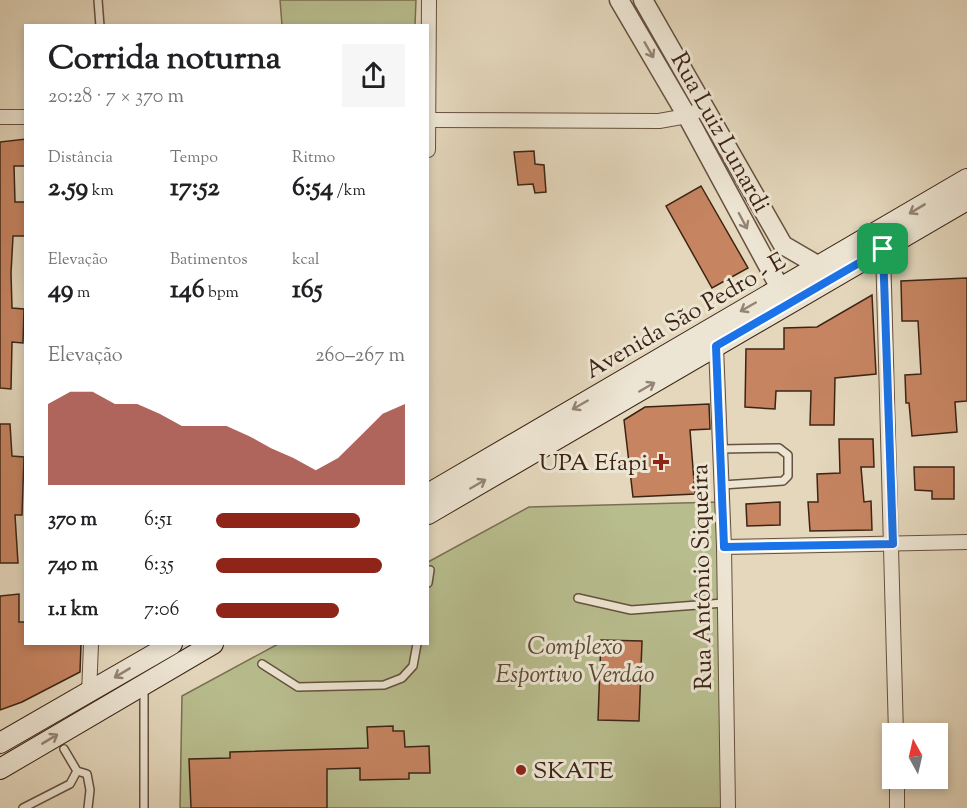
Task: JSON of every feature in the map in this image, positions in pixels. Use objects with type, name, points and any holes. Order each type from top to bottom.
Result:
[{"type":"main road","name":"Avenida São Pedro - E","points":[[429,493],[967,179]]},
{"type":"main road","name":"Avenida São Pedro - E","points":[[429,513],[967,200]]},
{"type":"main road","points":[[0,743],[89,694],[170,645]]},
{"type":"main road","points":[[0,769],[211,645]]},
{"type":"street","points":[[429,0],[429,24]]},
{"type":"street","name":"Rua Luiz Lunardi","points":[[619,0],[687,116],[780,288]]},
{"type":"street","name":"Rua Luiz Lunardi","points":[[643,0],[783,244],[819,266]]},
{"type":"street","points":[[429,120],[659,121],[687,116],[705,107]]},
{"type":"street","points":[[0,117],[24,117]]},
{"type":"street","points":[[883,249],[893,544],[896,723]]},
{"type":"street","name":"Rua Antônio Siqueira","points":[[716,346],[724,547],[728,808]]},
{"type":"street","points":[[724,547],[967,542]]},
{"type":"street","points":[[89,694],[91,645]]},
{"type":"street","points":[[897,789],[897,808]]},
{"type":"lane","points":[[98,0],[100,24]]},
{"type":"lane","points":[[720,449],[778,448],[788,455],[789,463],[788,476],[783,481],[722,485]]},
{"type":"lane","points":[[429,576],[430,570]]},
{"type":"lane","points":[[578,598],[631,610],[724,603]]},
{"type":"lane","points":[[262,664],[298,687],[384,685],[402,678],[413,666],[417,645]]},
{"type":"lane","points":[[144,685],[144,808]]},
{"type":"lane","points":[[64,749],[77,771],[87,774],[90,790],[88,808]]},
{"type":"lane","points":[[23,808],[70,784],[77,771]]},
{"type":"green space","points":[[280,0],[416,0],[415,24],[282,24]]},
{"type":"green space","name":"Complexo Esportivo Verdão","points":[[719,502],[725,808],[180,808],[182,696],[276,645],[429,645],[429,561],[529,507]]},
{"type":"building","points":[[24,139],[24,166],[14,166],[15,202],[24,202],[24,236],[13,236],[11,273],[12,308],[24,309],[23,343],[12,342],[11,389],[0,388],[0,142]]},
{"type":"building","points":[[534,151],[535,164],[544,165],[546,192],[535,193],[533,184],[518,185],[514,152]]},
{"type":"building","points":[[701,186],[748,268],[712,288],[666,206]]},
{"type":"building","points":[[967,278],[967,401],[955,402],[957,432],[912,436],[909,403],[906,403],[905,375],[921,374],[918,321],[902,321],[901,281]]},
{"type":"building","points":[[872,295],[876,374],[835,378],[834,425],[810,425],[811,391],[776,391],[775,409],[745,407],[746,349],[784,349],[784,328],[817,327]]},
{"type":"building","name":"UPA Efapi","points":[[709,404],[710,429],[690,430],[695,494],[633,497],[624,420],[645,407]]},
{"type":"building","points":[[0,424],[10,424],[12,456],[24,457],[22,515],[15,515],[18,563],[0,563]]},
{"type":"building","points":[[839,439],[873,439],[874,467],[861,467],[864,502],[871,501],[872,530],[810,531],[808,502],[818,502],[817,474],[840,473]]},
{"type":"building","points":[[914,467],[954,467],[954,499],[932,499],[932,491],[915,490]]},
{"type":"building","points":[[780,502],[780,525],[747,526],[746,504]]},
{"type":"building","points":[[19,594],[19,622],[24,622],[24,645],[81,645],[80,672],[22,702],[0,710],[0,596]]},
{"type":"building","points":[[601,640],[642,641],[639,721],[598,720]]},
{"type":"building","points":[[393,726],[393,731],[404,731],[405,747],[429,746],[430,773],[409,773],[409,779],[360,780],[360,768],[327,769],[327,808],[191,808],[189,759],[230,758],[230,752],[368,748],[367,727]]},
{"type":"place","name":"UPA Efapi","points":[[661,462]]},
{"type":"place","name":"SKATE","points":[[521,770]]},
{"type":"route","points":[[883,249],[893,544],[724,547],[716,346],[883,249]]}]
